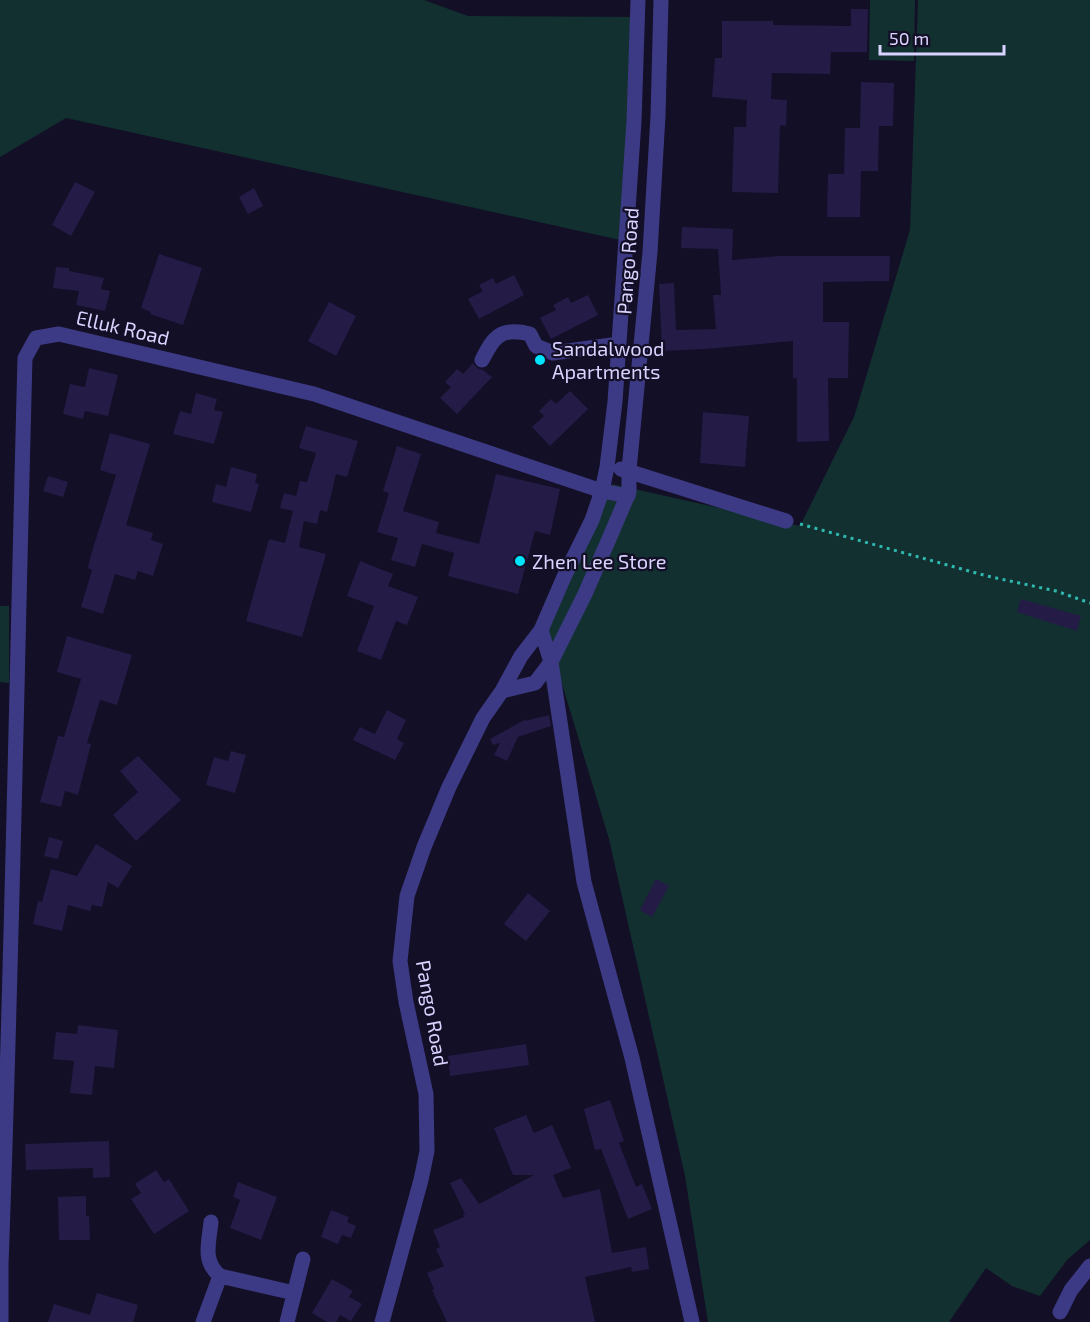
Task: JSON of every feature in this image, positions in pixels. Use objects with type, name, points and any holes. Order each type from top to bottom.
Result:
[{"type":"street","name":"Pango Road","points":[[382,1322],[427,1151],[426,1094],[406,1002],[400,961],[407,896],[449,787],[483,718],[502,691],[521,656],[541,630],[592,520],[602,491],[615,402],[634,121],[638,0]]},
{"type":"street","name":"Pango Road","points":[[502,691],[535,683],[550,662],[585,594],[628,496],[650,252],[658,116],[661,0]]},
{"type":"street","points":[[482,360],[492,340],[500,334],[517,331],[530,334],[536,346],[553,353],[619,344]]},
{"type":"street","name":"Elluk Road","points":[[1,1322],[25,358],[36,338],[59,334],[314,394],[602,491],[628,496]]},
{"type":"street","points":[[606,467],[629,470],[786,521]]},
{"type":"street","points":[[541,630],[550,662],[584,882],[632,1058],[692,1322]]},
{"type":"street","points":[[211,1222],[208,1260],[212,1269],[220,1276],[294,1293]]},
{"type":"street","points":[[287,1322],[303,1259]]},
{"type":"street","points":[[1060,1312],[1071,1290],[1090,1266]]},
{"type":"street","points":[[203,1322],[220,1276]]},
{"type":"path","points":[[786,521],[987,576],[1056,591],[1090,603]]},
{"type":"green space","points":[[0,0],[424,0],[468,16],[640,17],[634,243],[66,118],[0,157]]},
{"type":"green space","points":[[870,0],[915,0],[914,61],[869,60]]},
{"type":"green space","points":[[918,0],[1090,0],[1090,1240],[1067,1260],[1040,1296],[1012,1286],[986,1268],[949,1322],[708,1322],[685,1176],[609,839],[545,628],[612,484],[800,526],[854,417],[910,230]]},
{"type":"green space","points":[[0,606],[9,606],[9,683],[0,682]]},
{"type":"building","points":[[851,9],[868,9],[867,52],[831,52],[830,74],[772,73],[771,99],[787,100],[786,126],[780,125],[778,193],[732,192],[734,127],[746,127],[747,100],[712,97],[715,58],[722,58],[722,21],[773,21],[773,25],[851,26]]},
{"type":"building","points":[[861,82],[894,83],[893,126],[879,126],[878,171],[861,171],[860,217],[827,217],[828,174],[844,174],[845,128],[860,128]]},
{"type":"building","points":[[75,182],[95,192],[71,236],[52,225]]},
{"type":"building","points":[[254,188],[263,206],[248,214],[239,197]]},
{"type":"building","points":[[682,227],[733,229],[732,260],[779,256],[890,256],[889,281],[823,282],[823,322],[849,322],[848,378],[828,378],[829,441],[797,442],[797,378],[793,378],[793,341],[662,351],[659,284],[674,283],[676,330],[716,329],[713,295],[721,295],[718,249],[681,248]]},
{"type":"building","points":[[159,254],[202,268],[183,325],[150,314],[151,312],[141,308]]},
{"type":"building","points":[[56,267],[69,268],[69,271],[104,278],[101,289],[110,291],[105,311],[76,305],[79,291],[53,288]]},
{"type":"building","points":[[514,275],[524,295],[479,319],[468,299],[483,291],[479,285],[493,278],[496,284]]},
{"type":"building","points":[[588,295],[598,315],[551,339],[540,318],[556,310],[553,305],[568,297],[571,303]]},
{"type":"building","points":[[329,302],[356,316],[336,356],[308,341]]},
{"type":"building","points":[[473,363],[492,377],[457,414],[440,398],[451,387],[445,382],[457,369],[463,374]]},
{"type":"building","points":[[89,368],[118,375],[108,416],[85,411],[83,419],[63,414],[70,384],[85,387]]},
{"type":"building","points":[[570,391],[588,409],[550,446],[532,427],[544,416],[539,411],[551,399],[556,404]]},
{"type":"building","points":[[196,393],[217,399],[214,410],[223,412],[214,444],[173,434],[180,411],[191,414]]},
{"type":"building","points":[[703,412],[749,416],[745,467],[700,463]]},
{"type":"building","points":[[306,426],[358,441],[347,477],[336,474],[327,512],[320,510],[317,524],[304,521],[299,547],[326,554],[302,637],[246,621],[269,539],[285,543],[293,511],[280,508],[284,493],[296,496],[300,481],[307,482],[316,453],[299,448]]},
{"type":"building","points":[[110,433],[150,444],[126,525],[153,533],[151,540],[163,544],[153,576],[138,571],[135,580],[115,574],[103,614],[81,607],[92,570],[88,568],[90,558],[116,475],[100,470]]},
{"type":"building","points":[[397,446],[421,454],[403,511],[439,522],[436,533],[479,544],[496,474],[560,489],[550,535],[535,531],[518,594],[448,576],[454,553],[422,544],[415,567],[391,560],[398,538],[377,532],[389,493],[383,491]]},
{"type":"building","points":[[231,467],[257,474],[255,483],[259,484],[251,512],[212,502],[216,484],[226,487]]},
{"type":"building","points":[[48,476],[68,482],[63,497],[43,491]]},
{"type":"building","points":[[360,561],[393,574],[388,586],[418,597],[407,625],[396,621],[381,660],[357,651],[374,606],[347,596]]},
{"type":"building","points":[[1021,599],[1081,616],[1077,631],[1017,612]]},
{"type":"building","points":[[67,636],[132,655],[117,705],[100,700],[87,743],[91,744],[78,795],[65,791],[61,807],[40,802],[58,736],[64,737],[81,679],[57,672]]},
{"type":"building","points":[[387,710],[406,720],[397,739],[404,743],[395,760],[353,740],[360,727],[375,734]]},
{"type":"building","points":[[549,715],[551,726],[518,737],[507,761],[494,755],[500,743],[493,745],[490,739],[526,719],[525,721]]},
{"type":"building","points":[[231,751],[246,755],[235,793],[206,785],[214,757],[228,761]]},
{"type":"building","points":[[138,756],[181,800],[136,841],[113,815],[138,792],[120,771]]},
{"type":"building","points":[[49,837],[63,841],[58,859],[44,856]]},
{"type":"building","points":[[96,844],[132,866],[118,888],[108,882],[102,907],[92,905],[90,911],[68,905],[62,931],[33,924],[38,901],[42,902],[51,869],[77,876]]},
{"type":"building","points":[[656,879],[669,886],[652,917],[640,910]]},
{"type":"building","points":[[528,893],[550,911],[526,941],[504,924]]},
{"type":"building","points":[[78,1025],[118,1030],[114,1068],[95,1066],[92,1095],[70,1093],[74,1061],[53,1059],[56,1032],[77,1034]]},
{"type":"building","points":[[526,1044],[529,1065],[450,1076],[448,1056]]},
{"type":"building","points":[[610,1100],[624,1141],[619,1143],[636,1187],[642,1184],[652,1209],[628,1219],[601,1149],[595,1150],[584,1109]]},
{"type":"building","points":[[526,1115],[534,1133],[552,1125],[571,1168],[553,1175],[563,1198],[600,1189],[612,1253],[646,1247],[649,1269],[632,1272],[631,1267],[585,1277],[595,1322],[447,1322],[427,1273],[444,1266],[436,1249],[440,1247],[433,1230],[464,1217],[465,1214],[450,1183],[461,1178],[479,1204],[534,1175],[513,1175],[494,1128]]},
{"type":"building","points":[[109,1141],[110,1177],[93,1178],[93,1168],[26,1170],[25,1144]]},
{"type":"building","points":[[156,1170],[164,1182],[169,1179],[189,1211],[154,1234],[131,1199],[141,1193],[135,1184]]},
{"type":"building","points":[[238,1182],[277,1197],[261,1240],[230,1228],[240,1200],[233,1197]]},
{"type":"building","points":[[86,1196],[86,1216],[89,1216],[90,1240],[59,1240],[58,1197]]},
{"type":"building","points":[[331,1210],[349,1217],[347,1222],[356,1226],[351,1238],[342,1235],[338,1244],[321,1237]]},
{"type":"building","points":[[332,1279],[353,1291],[349,1297],[362,1304],[351,1321],[340,1315],[336,1322],[327,1322],[312,1313]]},
{"type":"building","points":[[97,1293],[138,1305],[133,1322],[48,1322],[54,1304],[90,1315]]},
{"type":"place","name":"Sandalwood Apartments","points":[[540,360]]},
{"type":"place","name":"Zhen Lee Store","points":[[520,561]]}]
